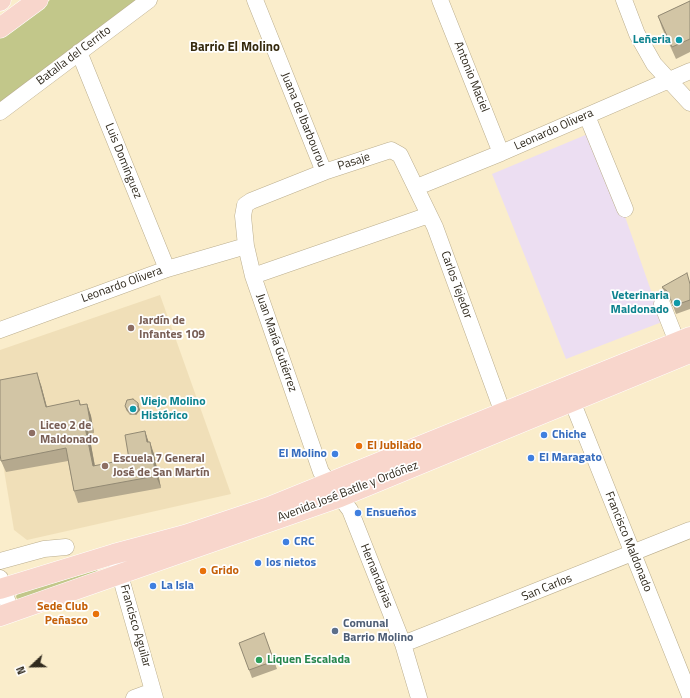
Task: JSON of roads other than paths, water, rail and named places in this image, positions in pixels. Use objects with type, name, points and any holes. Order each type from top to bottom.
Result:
[{"type":"main road","points":[[0,28],[38,0]]},
{"type":"main road","name":"Avenida José Batlle y Ordóñez","points":[[5,614],[120,575],[335,490],[506,421],[686,344]]},
{"type":"main road","name":"Avenida José Batlle y Ordóñez","points":[[1,585],[185,535],[335,490]]},
{"type":"street","name":"Batalla del Cerrito","points":[[0,112],[149,0]]},
{"type":"street","name":"Juana de Ibarbourou","points":[[255,0],[324,172]]},
{"type":"street","name":"Antonio Maciel","points":[[440,0],[501,153]]},
{"type":"street","points":[[624,0],[637,34],[654,64],[690,103]]},
{"type":"street","name":"Luis Domínguez","points":[[79,52],[167,269]]},
{"type":"street","name":"Leonardo Olivera","points":[[417,188],[690,71]]},
{"type":"street","points":[[587,116],[624,208]]},
{"type":"street","name":"Pasaje","points":[[251,200],[324,172],[391,150]]},
{"type":"street","name":"Carlos Tejedor","points":[[391,150],[400,155],[435,227],[506,421]]},
{"type":"street","name":"Juan María Gutiérrez","points":[[251,200],[245,205],[243,216],[246,246],[253,276],[321,472],[335,490]]},
{"type":"street","points":[[253,276],[429,215]]},
{"type":"street","name":"Leonardo Olivera","points":[[0,330],[167,269],[246,246]]},
{"type":"street","points":[[662,304],[686,344]]},
{"type":"street","name":"Francisco Maldonado","points":[[569,394],[690,696]]},
{"type":"street","name":"Hernandarias","points":[[335,490],[350,510],[403,644],[419,698]]},
{"type":"street","name":"San Carlos","points":[[403,644],[633,554],[690,530]]},
{"type":"street","points":[[0,561],[44,549],[66,547]]},
{"type":"street","name":"Francisco Aguilar","points":[[114,554],[154,694]]},
{"type":"street","points":[[1,585],[5,614]]},
{"type":"street","points":[[134,698],[154,694]]},
{"type":"place","name":"Leñeria","points":[[679,40]]},
{"type":"place","name":"Veterinaria Maldonado","points":[[677,303]]},
{"type":"place","name":"Jardín de Infantes 109","points":[[131,328]]},
{"type":"place","name":"Viejo Molino Histórico","points":[[133,409]]},
{"type":"place","name":"Liceo 2 de Maldonado","points":[[32,433]]},
{"type":"place","name":"Chiche","points":[[544,435]]},
{"type":"place","name":"El Jubilado","points":[[359,446]]},
{"type":"place","name":"El Molino","points":[[335,454]]},
{"type":"place","name":"El Maragato","points":[[531,458]]},
{"type":"place","name":"Escuela 7 General José de San Martín","points":[[105,466]]},
{"type":"place","name":"Ensueños","points":[[358,513]]},
{"type":"place","name":"CRC","points":[[286,542]]},
{"type":"place","name":"los nietos","points":[[258,563]]},
{"type":"place","name":"Grido","points":[[203,571]]},
{"type":"place","name":"La Isla","points":[[153,586]]},
{"type":"place","name":"Sede Club Peñasco","points":[[96,614]]},
{"type":"place","name":"Comunal Barrio Molino","points":[[335,631]]},
{"type":"place","name":"Liquen Escalada","points":[[259,660]]},
{"type":"district","name":"Barrio El Molino","points":[[235,48]]}]
